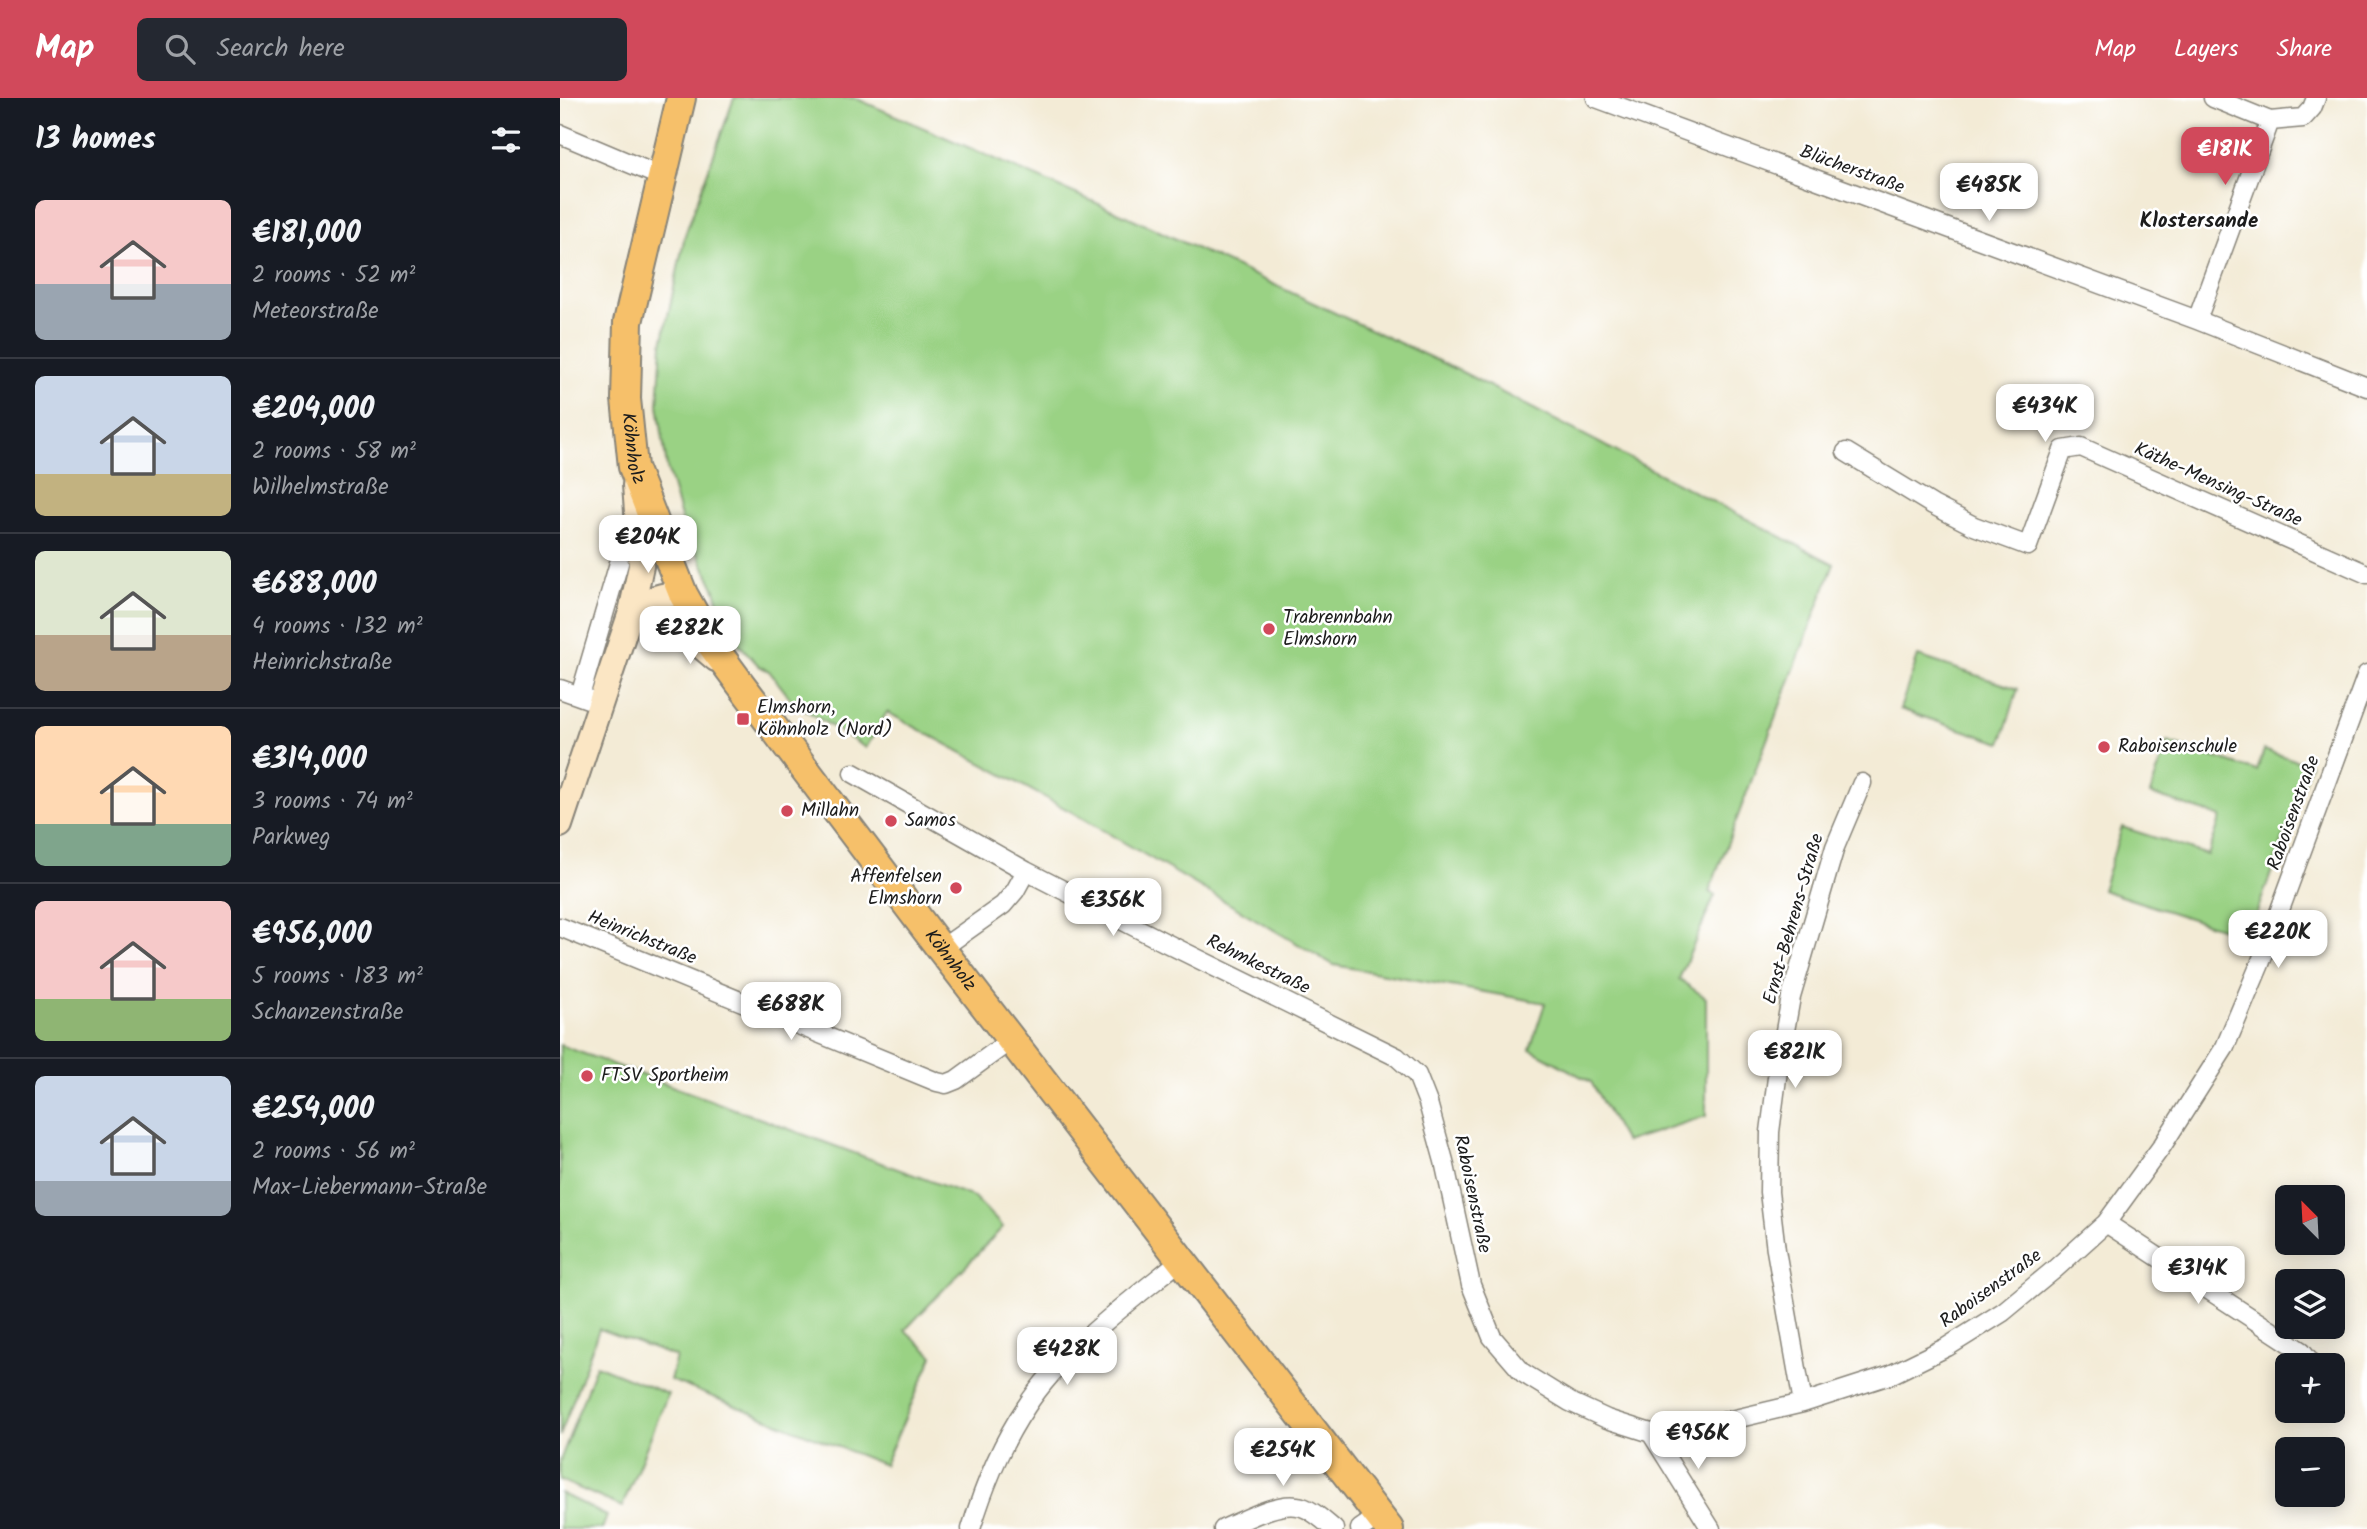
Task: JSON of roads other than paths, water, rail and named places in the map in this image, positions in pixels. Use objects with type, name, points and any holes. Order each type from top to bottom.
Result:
[{"type":"main road","points":[[662,177],[681,98]]},
{"type":"main road","points":[[662,177],[698,98]]},
{"type":"main road","name":"Köhnholz","points":[[662,177],[628,323],[626,398],[633,467],[683,594],[711,644],[738,682],[1181,1260],[1376,1525]]},
{"type":"main road","points":[[615,662],[642,566],[633,467]]},
{"type":"main road","points":[[631,612],[651,598],[665,594],[683,594]]},
{"type":"main road","points":[[560,825],[590,700],[637,634],[672,610],[683,594]]},
{"type":"main road","points":[[655,624],[678,627],[701,644],[738,682]]},
{"type":"street","name":"Blücherstraße","points":[[1596,98],[2197,320],[2367,387]]},
{"type":"street","points":[[2213,98],[2270,121],[2303,118],[2316,98]]},
{"type":"street","points":[[2197,320],[2270,121]]},
{"type":"street","points":[[560,134],[662,177]]},
{"type":"street","name":"Käthe-Mensing-Straße","points":[[1846,452],[1933,505],[1974,526],[2028,546],[2063,450],[2081,447],[2367,574]]},
{"type":"street","points":[[560,689],[590,700],[619,563]]},
{"type":"street","name":"Raboisenstraße","points":[[1397,1057],[1417,1075],[1428,1103],[1441,1148],[1471,1285],[1492,1337],[1523,1373],[1540,1384],[1607,1419],[1651,1433],[1697,1428],[1803,1403],[1890,1375],[1947,1348],[2003,1311],[2055,1269],[2106,1223],[2162,1146],[2225,1047],[2260,964],[2367,674]]},
{"type":"street","name":"Rehmkestraße","points":[[853,773],[1026,871],[1397,1057]]},
{"type":"street","name":"Ernst-Behrens-Straße","points":[[1803,1403],[1776,1250],[1769,1192],[1770,1132],[1791,997],[1835,847],[1862,783]]},
{"type":"street","points":[[941,949],[1003,905],[1016,891],[1026,871]]},
{"type":"street","name":"Heinrichstraße","points":[[560,927],[937,1082],[946,1084],[956,1080],[1011,1040]]},
{"type":"street","points":[[2106,1223],[2304,1353]]},
{"type":"street","points":[[971,1529],[992,1471],[1027,1405],[1092,1333],[1181,1260]]},
{"type":"street","points":[[1651,1433],[1711,1529]]},
{"type":"street","points":[[1223,1529],[1276,1508],[1297,1506],[1312,1512],[1334,1529]]},
{"type":"place","name":"Trabrennbahn Elmshorn","points":[[1269,629]]},
{"type":"place","name":"Elmshorn, Köhnholz (Nord)","points":[[743,719]]},
{"type":"place","name":"Raboisenschule","points":[[2104,747]]},
{"type":"place","name":"Millahn","points":[[787,811]]},
{"type":"place","name":"Samos","points":[[891,821]]},
{"type":"place","name":"Affenfelsen Elmshorn","points":[[956,888]]},
{"type":"place","name":"FTSV Sportheim","points":[[587,1076]]},
{"type":"district","name":"Klostersande","points":[[2199,221]]}]
